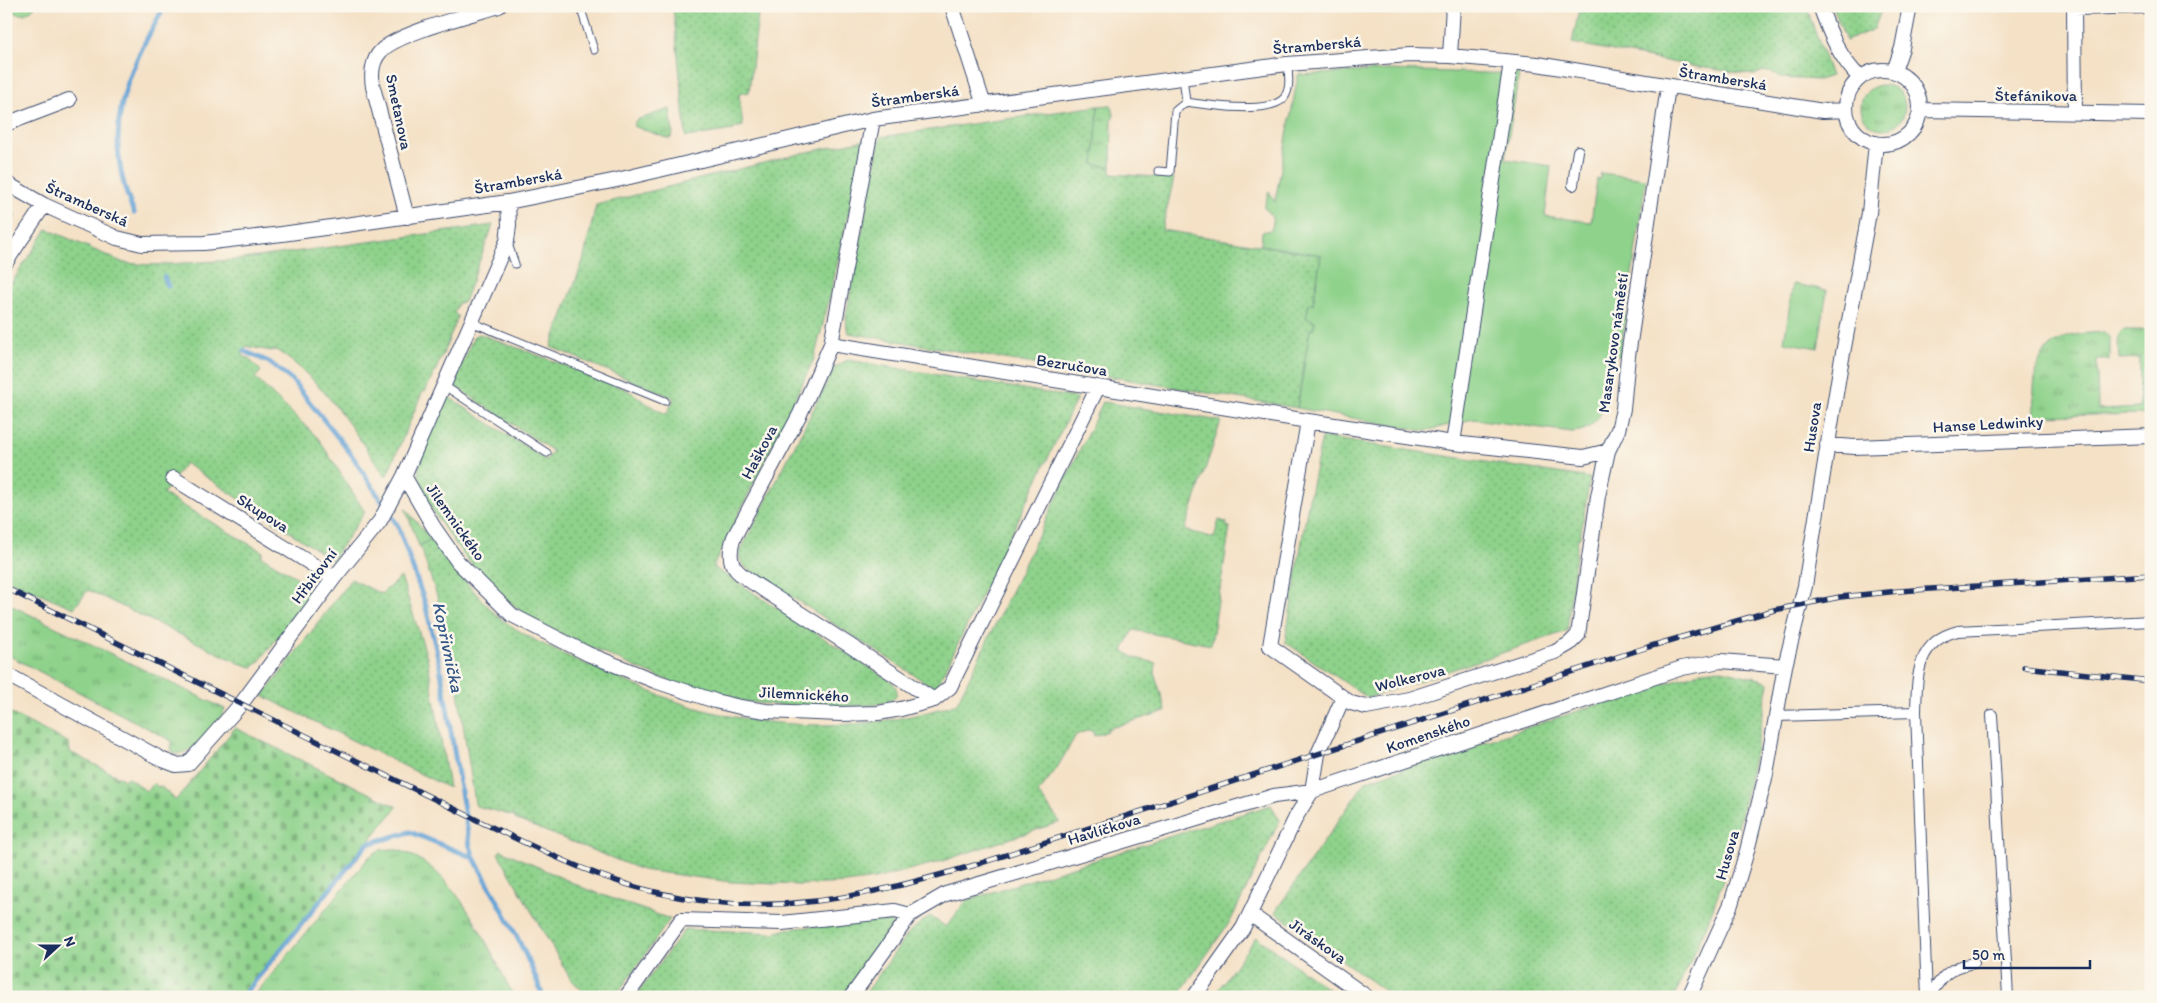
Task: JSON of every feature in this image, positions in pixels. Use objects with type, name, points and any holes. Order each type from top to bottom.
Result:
[{"type":"street","name":"Smetanova","points":[[407,217],[373,87],[373,69],[377,56],[386,46],[423,30],[499,6]]},
{"type":"street","points":[[952,6],[984,105]]},
{"type":"street","points":[[1450,56],[1453,6]]},
{"type":"street","points":[[1820,6],[1834,44],[1847,64],[1860,78]]},
{"type":"street","points":[[1894,71],[1902,48],[1910,6]]},
{"type":"street","points":[[2075,113],[2074,7],[2149,6]]},
{"type":"street","name":"Štramberská","points":[[6,183],[44,205],[117,238],[142,244],[182,245],[241,240],[508,202],[617,180],[874,119],[1183,76],[1288,64],[1410,55],[1450,56],[1563,68],[1668,87],[1823,111],[1846,110]]},
{"type":"street","points":[[1453,443],[1511,62]]},
{"type":"street","points":[[1876,70],[1894,71],[1913,84],[1919,96],[1920,110],[1914,128],[1906,136],[1895,142],[1876,143],[1865,139],[1856,131],[1850,121],[1846,110],[1849,92],[1860,78],[1876,70]]},
{"type":"street","name":"Masarykovo náměstí","points":[[1608,451],[1618,430],[1623,410],[1628,356],[1668,87]]},
{"type":"street","points":[[6,124],[69,100]]},
{"type":"street","name":"Štefánikova","points":[[1920,110],[2151,114]]},
{"type":"street","name":"Haškova","points":[[874,119],[831,344],[800,414],[734,537],[730,548],[731,564],[764,590],[934,700]]},
{"type":"street","name":"Husova","points":[[1689,997],[1730,904],[1747,851],[1766,774],[1785,666],[1805,586],[1827,444],[1868,213],[1876,143]]},
{"type":"street","points":[[1573,184],[1578,151]]},
{"type":"street","name":"Hřbitovní","points":[[6,674],[163,760],[176,764],[188,764],[242,704],[334,578],[380,521],[404,476],[507,241],[509,226],[508,202]]},
{"type":"street","points":[[6,262],[44,205]]},
{"type":"street","name":"Bezručova","points":[[831,344],[1308,422]]},
{"type":"street","name":"Jilemnického","points":[[404,476],[458,562],[497,602],[512,615],[588,654],[655,682],[715,701],[766,711],[841,714],[878,713],[934,700],[950,687],[1098,387]]},
{"type":"street","points":[[1308,422],[1453,443],[1583,457],[1608,451]]},
{"type":"street","name":"Wolkerova","points":[[1308,422],[1270,646],[1343,698],[1351,703],[1366,707],[1409,699],[1555,652],[1569,644],[1578,635],[1598,496],[1608,451]]},
{"type":"street","name":"Hanse Ledwinky","points":[[1827,444],[1855,447],[2151,436]]},
{"type":"street","name":"Skupova","points":[[173,478],[334,578]]},
{"type":"street","points":[[1928,997],[1916,712],[1917,679],[1921,661],[1929,648],[1946,634],[1958,631],[2151,621]]},
{"type":"street","name":"Komenského","points":[[1312,791],[1682,668],[1721,661],[1785,666]]},
{"type":"street","points":[[1194,997],[1243,928],[1297,815],[1312,791],[1318,754],[1343,698]]},
{"type":"street","points":[[1776,716],[1916,712]]},
{"type":"street","points":[[1992,715],[2008,997]]},
{"type":"street","name":"Havlíčkova","points":[[851,997],[910,915],[946,894],[1274,796],[1312,791]]},
{"type":"street","points":[[626,997],[681,920],[782,923],[895,911],[910,915]]},
{"type":"street","name":"Jiráskova","points":[[1250,914],[1367,997]]},
{"type":"street","points":[[1928,997],[1939,980],[1948,971],[1958,965],[1974,963]]},
{"type":"lane","points":[[580,6],[594,50]]},
{"type":"lane","points":[[1158,171],[1170,172],[1175,111],[1186,102],[1216,107],[1274,104],[1283,99],[1287,93],[1288,64]]},
{"type":"lane","points":[[1183,76],[1186,102]]},
{"type":"lane","points":[[507,241],[515,264]]},
{"type":"lane","points":[[470,322],[665,401]]},
{"type":"lane","points":[[443,385],[547,452]]},
{"type":"green space","points":[[7,6],[35,6],[25,14],[17,14]]},
{"type":"green space","points":[[673,6],[759,6],[749,92],[739,94],[743,126],[734,128],[734,130],[686,137]]},
{"type":"green space","points":[[1580,6],[1806,6],[1831,76],[1819,80],[1781,78],[1774,73],[1763,71],[1754,75],[1692,66],[1572,43]]},
{"type":"green space","points":[[1833,6],[1883,6],[1874,29],[1846,41]]},
{"type":"green space","points":[[1388,70],[1519,74],[1505,159],[1551,166],[1545,216],[1591,222],[1597,179],[1600,179],[1601,173],[1646,179],[1620,356],[1613,355],[1608,391],[1600,415],[1584,430],[1572,432],[1473,419],[1425,431],[1297,408],[1310,329],[1313,329],[1315,321],[1306,318],[1308,303],[1313,304],[1321,255],[1261,245],[1262,232],[1271,230],[1272,227],[1271,215],[1264,208],[1269,191],[1275,202],[1298,75]]},
{"type":"green space","points":[[1883,85],[1895,89],[1901,95],[1905,107],[1901,119],[1895,125],[1883,129],[1871,125],[1865,119],[1861,107],[1865,95],[1871,89]]},
{"type":"green space","points":[[1111,105],[1114,114],[1112,120],[1111,167],[1094,165],[1098,106]]},
{"type":"green space","points":[[1098,106],[1094,165],[1111,167],[1111,174],[1174,178],[1162,230],[1321,255],[1313,304],[1309,304],[1306,318],[1315,321],[1313,329],[1310,329],[1297,408],[849,333],[846,316],[880,137]]},
{"type":"green space","points":[[670,109],[673,134],[670,139],[633,126],[636,120]]},
{"type":"green space","points":[[865,140],[814,359],[713,567],[892,682],[897,691],[895,697],[889,701],[867,706],[809,707],[763,704],[718,696],[671,681],[625,663],[549,628],[513,605],[475,569],[458,548],[432,508],[424,493],[419,477],[424,447],[447,396],[546,460],[553,451],[453,385],[474,336],[480,334],[625,389],[655,409],[667,414],[674,398],[551,347],[583,261],[596,205],[803,153]]},
{"type":"green space","points":[[6,204],[11,207],[15,217],[6,231]]},
{"type":"green space","points":[[493,225],[464,302],[458,303],[454,313],[458,316],[444,352],[425,392],[423,391],[386,477],[337,408],[309,376],[276,350],[271,351],[246,346],[243,356],[248,358],[261,371],[255,378],[318,438],[365,512],[332,560],[185,463],[163,494],[263,552],[261,556],[311,586],[313,592],[258,663],[252,667],[239,663],[88,590],[74,608],[6,579],[6,291],[47,229],[124,263],[151,265],[235,260]]},
{"type":"green space","points":[[1793,284],[1827,290],[1818,348],[1784,342]]},
{"type":"green space","points":[[2124,330],[2144,330],[2151,333],[2151,414],[2034,416],[2034,391],[2037,368],[2048,348],[2070,336],[2104,332],[2110,338],[2110,360],[2097,360],[2098,410],[2139,408],[2140,358],[2119,359],[2118,340]]},
{"type":"green space","points":[[848,360],[1077,398],[936,689],[746,568],[741,562],[739,554],[835,367]]},
{"type":"green space","points":[[1103,402],[1221,421],[1185,530],[1214,538],[1219,520],[1226,522],[1226,526],[1230,527],[1211,645],[1133,630],[1123,651],[1135,658],[1156,663],[1155,675],[1166,711],[1107,729],[1108,731],[1094,736],[1094,732],[1089,730],[1076,735],[1057,768],[1038,793],[1060,822],[939,862],[874,879],[846,883],[799,885],[731,882],[642,870],[515,819],[514,816],[476,806],[453,658],[437,596],[420,546],[431,539],[482,600],[501,619],[526,635],[574,659],[677,701],[704,710],[766,722],[831,725],[896,719],[957,703]]},
{"type":"green space","points":[[1322,437],[1590,478],[1580,538],[1578,538],[1567,631],[1368,698],[1285,642],[1308,504]]},
{"type":"green space","points":[[405,508],[431,539],[419,546]]},
{"type":"green space","points":[[401,577],[427,657],[449,788],[263,696],[351,579],[381,594]]},
{"type":"green space","points":[[6,603],[225,709],[211,732],[204,739],[190,750],[174,754],[171,748],[172,741],[6,654]]},
{"type":"green space","points":[[1718,669],[1764,680],[1769,683],[1744,805],[1728,865],[1707,924],[1674,997],[1393,997],[1275,912],[1366,781],[1602,703],[1617,702],[1643,690],[1704,671]]},
{"type":"green space","points":[[6,711],[69,743],[70,752],[125,780],[127,777],[146,791],[154,783],[176,800],[235,728],[397,807],[239,997],[6,997]]},
{"type":"green space","points":[[1271,805],[1280,820],[1231,920],[1177,997],[863,997],[910,931],[930,916],[946,927],[967,900]]},
{"type":"green space","points":[[393,849],[415,857],[434,870],[451,888],[467,909],[480,931],[514,997],[253,997],[369,857],[379,850]]},
{"type":"green space","points":[[501,850],[588,890],[670,919],[615,997],[588,997],[570,978],[498,853]]},
{"type":"green space","points":[[887,919],[891,921],[893,926],[842,997],[635,997],[685,929],[774,933],[787,929]]},
{"type":"green space","points":[[1256,937],[1339,997],[1213,997]]},
{"type":"waterway","name":"Kopřivnička","points":[[134,213],[124,184],[119,157],[118,131],[121,106],[128,81],[138,57],[165,6]]},
{"type":"waterway","name":"Kopřivnička","points":[[164,277],[168,286]]},
{"type":"waterway","name":"Kopřivnička","points":[[244,351],[269,362],[292,380],[351,454],[398,526],[425,603],[440,666],[470,846],[474,858],[520,944],[543,997]]},
{"type":"waterway","points":[[242,997],[367,844],[410,832],[474,858]]},
{"type":"railway","points":[[6,588],[483,823],[589,871],[655,892],[697,900],[738,904],[778,904],[855,895],[894,887],[975,865],[1648,647],[1774,610],[1840,597],[1899,591],[2151,575]]},
{"type":"railway","points":[[2024,667],[2151,681]]}]
